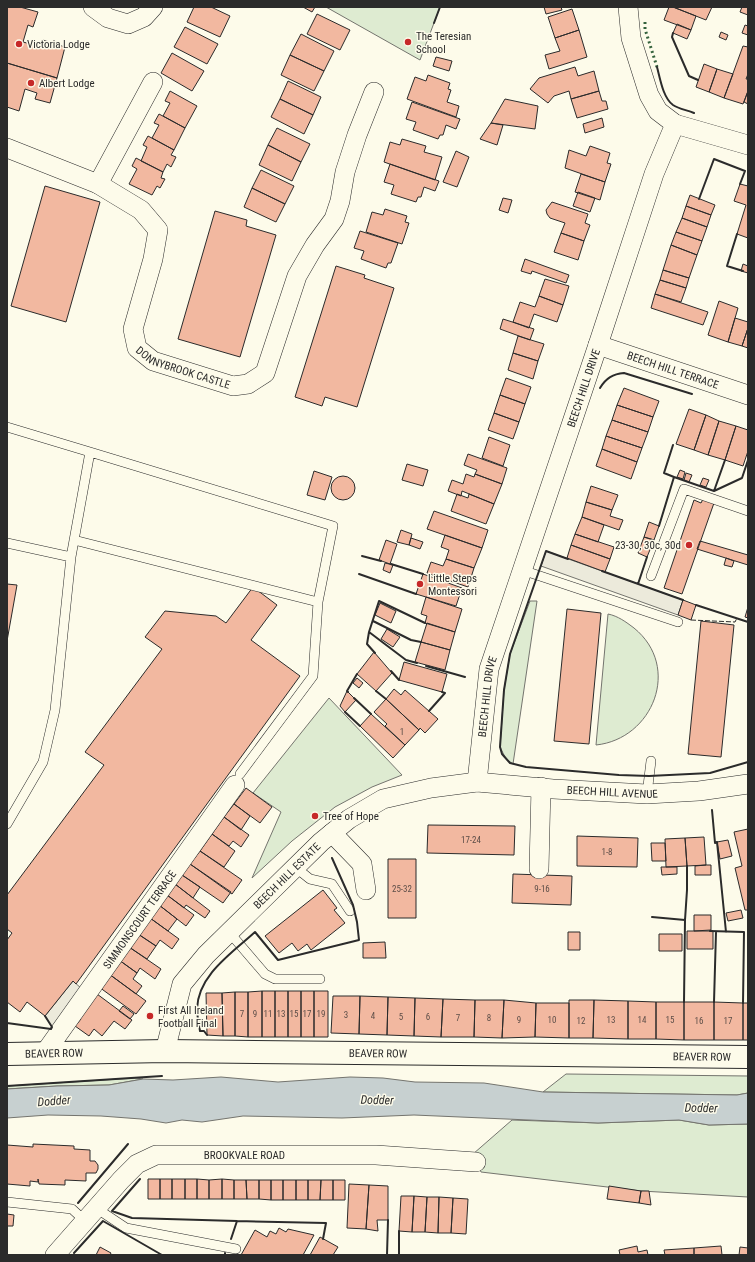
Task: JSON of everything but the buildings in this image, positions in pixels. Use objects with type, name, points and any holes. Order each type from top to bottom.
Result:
[{"type":"street","points":[[93,7],[108,18],[128,24],[144,17],[153,7]]},
{"type":"street","points":[[628,7],[631,38],[649,95],[658,111],[675,124],[748,145]]},
{"type":"street","points":[[98,184],[153,82]]},
{"type":"street","name":"DONNYBROOK CASTLE","points":[[7,148],[98,184],[141,210],[158,230],[153,259],[133,329],[137,348],[153,361],[233,386],[248,384],[265,373],[298,276],[315,245],[334,219],[340,201],[345,172],[356,135],[374,92]]},
{"type":"street","name":"BEECH HILL DRIVE","points":[[477,782],[489,669],[654,174],[675,124]]},
{"type":"street","name":"BEECH HILL TERRACE","points":[[598,345],[748,395]]},
{"type":"street","name":"SIMMONSCOURT TERRACE","points":[[44,1054],[238,780]]},
{"type":"street","name":"BEECH HILL AVENUE","points":[[477,782],[541,788],[647,794],[699,792],[748,784]]},
{"type":"street","name":"BEECH HILL ESTATE","points":[[166,1051],[182,984],[206,955],[295,867],[332,833],[349,820],[383,799],[431,788],[477,782]]},
{"type":"street","points":[[539,869],[541,788]]},
{"type":"street","points":[[332,833],[362,864],[366,890]]},
{"type":"street","name":"BEAVER ROW","points":[[7,1054],[166,1051],[748,1057]]},
{"type":"street","name":"BROOKVALE ROAD","points":[[56,1255],[90,1214],[137,1164],[156,1155],[376,1155],[476,1162]]},
{"type":"lane","points":[[7,427],[333,526],[318,602],[313,676],[238,780]]},
{"type":"lane","points":[[7,824],[43,762],[55,710],[74,540],[90,452]]},
{"type":"lane","points":[[651,576],[684,489],[748,511]]},
{"type":"lane","points":[[74,540],[318,602]]},
{"type":"lane","points":[[7,543],[72,557]]},
{"type":"lane","points":[[522,570],[678,622]]},
{"type":"lane","points":[[647,794],[651,761]]},
{"type":"lane","points":[[295,867],[310,879],[332,884],[350,911]]},
{"type":"lane","points":[[229,932],[265,974],[275,979],[320,979]]},
{"type":"lane","points":[[7,1202],[72,1209],[90,1214],[126,1228],[236,1249]]},
{"type":"green space","name":"The Teresian School","points":[[326,7],[440,7],[420,60]]},
{"type":"green space","points":[[530,601],[537,601],[513,764],[506,759],[500,747],[504,690],[510,654]]},
{"type":"green space","points":[[608,614],[625,621],[634,628],[648,644],[656,662],[658,681],[654,699],[646,716],[633,730],[616,740],[596,745]]},
{"type":"green space","points":[[329,698],[402,775],[372,787],[335,807],[292,841],[252,878],[281,812],[253,793]]},
{"type":"green space","points":[[566,1074],[748,1076],[748,1093],[737,1095],[543,1092]]},
{"type":"green space","points":[[136,1078],[143,1079],[109,1085],[7,1089],[7,1086]]},
{"type":"green space","points":[[512,1120],[598,1123],[679,1120],[709,1125],[748,1124],[748,1197],[641,1191],[481,1172],[473,1154]]},
{"type":"shaded area","points":[[546,551],[683,600],[678,615],[541,566]]},
{"type":"shaded area","points":[[73,981],[82,989],[52,1027],[45,1016]]},
{"type":"water","name":"Dodder","points":[[221,1077],[278,1082],[350,1077],[383,1078],[415,1082],[484,1083],[543,1092],[737,1095],[748,1093],[748,1124],[709,1125],[679,1120],[598,1123],[414,1115],[342,1118],[243,1116],[202,1122],[182,1120],[166,1123],[141,1119],[101,1116],[48,1115],[7,1118],[7,1089],[109,1085],[143,1079],[173,1080]]},
{"type":"hedge","points":[[645,22],[645,29],[657,67]]},
{"type":"fence","points":[[691,620],[735,622],[737,618]]},
{"type":"wall","points":[[434,23],[440,7]]},
{"type":"wall","points":[[673,33],[672,37],[689,76],[698,80]]},
{"type":"wall","points":[[657,67],[662,88],[670,102],[678,108],[694,113]]},
{"type":"wall","points":[[699,199],[714,159],[745,171],[740,184]]},
{"type":"wall","points":[[737,234],[727,266],[743,271]]},
{"type":"wall","points":[[600,388],[610,377],[616,374],[624,373],[692,394]]},
{"type":"wall","points":[[673,445],[664,473],[674,477]]},
{"type":"wall","points":[[659,526],[674,477],[714,491],[725,460]]},
{"type":"wall","points":[[714,491],[742,478],[748,460]]},
{"type":"wall","points":[[568,559],[546,551],[510,654],[504,690],[500,747],[502,754],[510,763],[526,767],[649,776],[710,773],[748,762]]},
{"type":"wall","points":[[362,556],[381,561]]},
{"type":"wall","points":[[638,584],[647,557]]},
{"type":"wall","points":[[391,564],[423,574]]},
{"type":"wall","points":[[602,571],[683,600]]},
{"type":"wall","points":[[359,574],[416,594]]},
{"type":"wall","points":[[369,632],[379,601],[425,623]]},
{"type":"wall","points":[[696,605],[748,622]]},
{"type":"wall","points":[[373,621],[411,640],[421,642]]},
{"type":"wall","points":[[375,653],[367,644],[369,632],[406,660],[417,663]]},
{"type":"wall","points":[[426,666],[465,677]]},
{"type":"wall","points":[[391,671],[399,680]]},
{"type":"wall","points":[[348,692],[347,691],[357,674]]},
{"type":"wall","points":[[376,691],[386,699]]},
{"type":"wall","points":[[429,711],[445,693],[442,692]]},
{"type":"wall","points":[[354,698],[371,714]]},
{"type":"wall","points":[[345,712],[360,726]]},
{"type":"wall","points":[[712,810],[715,843],[717,842],[726,932]]},
{"type":"wall","points":[[207,1035],[204,1031],[200,1031],[197,1012],[199,997],[203,986],[218,966],[255,932],[278,960],[359,940],[353,905],[332,858]]},
{"type":"wall","points":[[685,920],[687,866]]},
{"type":"wall","points":[[652,917],[685,920],[684,1002]]},
{"type":"wall","points":[[710,931],[744,932],[743,1003]]},
{"type":"wall","points":[[714,1002],[716,932]]},
{"type":"wall","points":[[7,1023],[51,1029],[52,1027],[45,1016]]},
{"type":"wall","points":[[7,1086],[162,1076]]},
{"type":"wall","points":[[78,1203],[128,1144]]},
{"type":"wall","points":[[140,1179],[112,1211],[132,1218],[237,1221],[231,1239]]},
{"type":"wall","points":[[387,1255],[388,1220]]},
{"type":"wall","points":[[74,1253],[103,1221],[162,1255]]},
{"type":"wall","points":[[237,1221],[326,1223],[323,1239]]},
{"type":"wall","points":[[399,1231],[399,1255]]},
{"type":"place","name":"The Teresian School","points":[[408,42]]},
{"type":"place","name":"Victoria Lodge","points":[[19,44]]},
{"type":"place","name":"Albert Lodge","points":[[31,83]]},
{"type":"place","name":"23-30, 30c, 30d","points":[[689,545]]},
{"type":"place","name":"Little Steps Montessori","points":[[420,584]]},
{"type":"place","name":"Tree of Hope","points":[[315,816]]},
{"type":"place","name":"First All Ireland Football Final","points":[[150,1016]]}]
